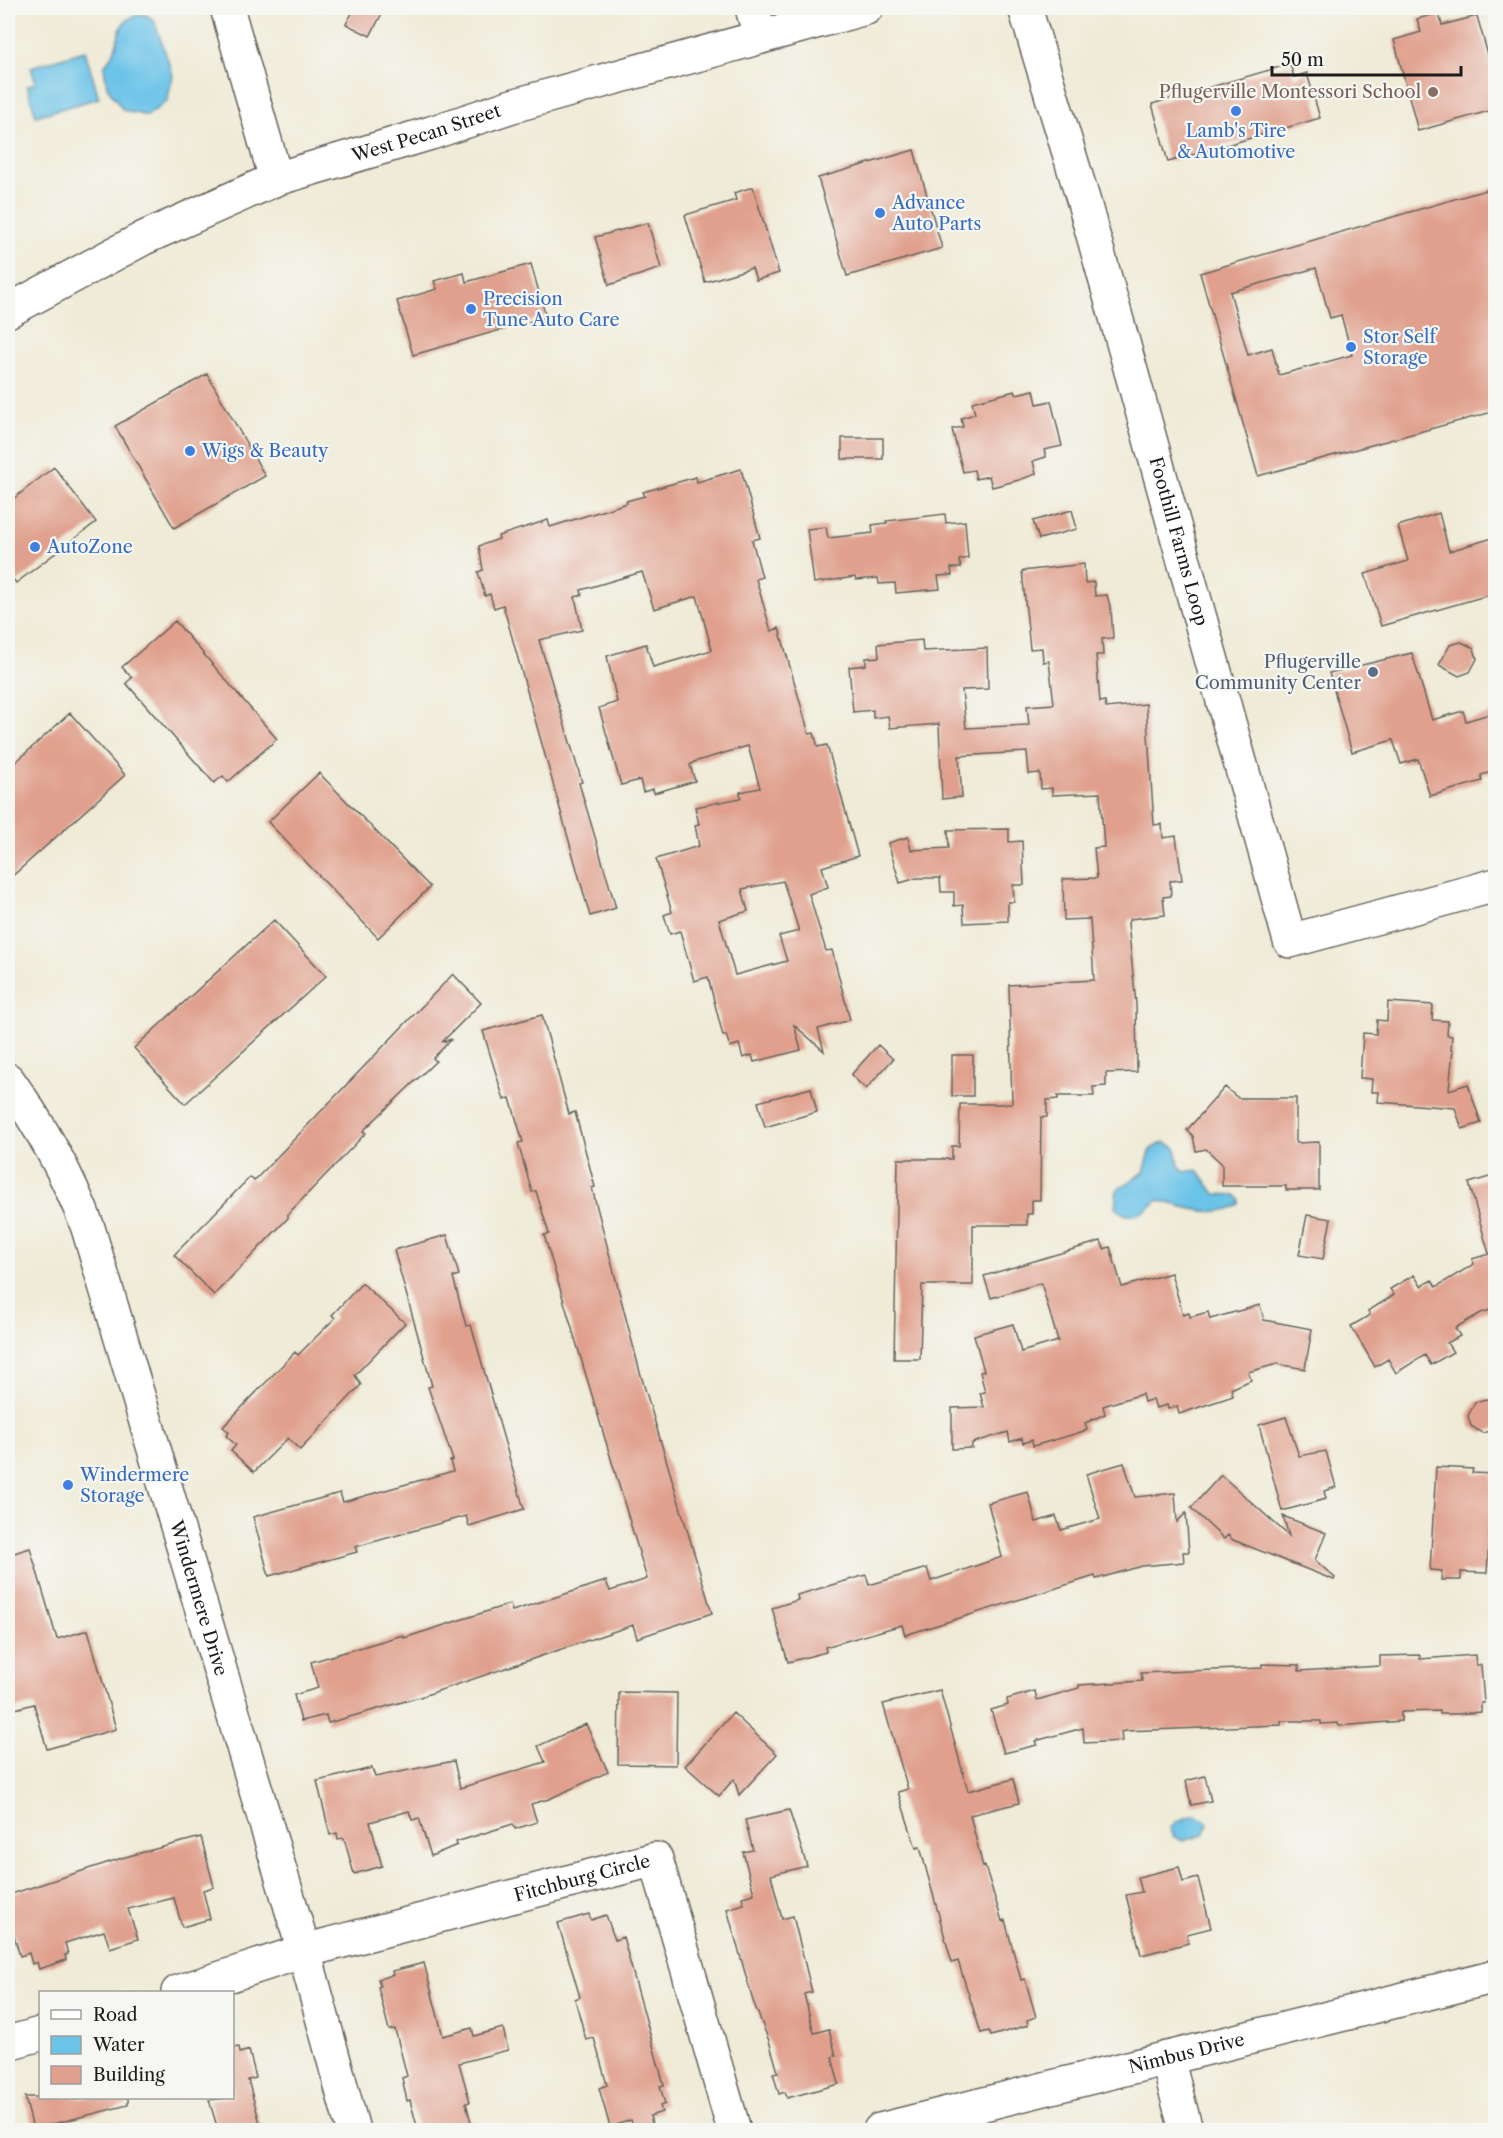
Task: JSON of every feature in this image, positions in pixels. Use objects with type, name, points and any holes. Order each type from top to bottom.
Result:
[{"type":"street","points":[[227,8],[276,179]]},
{"type":"street","name":"West Pecan Street","points":[[8,311],[144,238],[276,179],[431,133],[756,22],[866,8]]},
{"type":"street","name":"Foothill Farms Loop","points":[[1026,8],[1086,210],[1290,941],[1496,885]]},
{"type":"street","name":"Windermere Drive","points":[[8,1080],[49,1143],[75,1194],[88,1228],[304,1951],[353,2130]]},
{"type":"street","name":"Fitchburg Circle","points":[[304,1951],[656,1859],[734,2130]]},
{"type":"street","points":[[181,1991],[304,1951]]},
{"type":"street","name":"Nimbus Drive","points":[[879,2130],[1496,1976]]},
{"type":"street","points":[[8,2043],[39,2034]]},
{"type":"street","points":[[1167,2058],[1186,2130]]},
{"type":"water","points":[[144,14],[154,20],[173,75],[167,101],[147,116],[123,110],[107,87],[104,66],[114,51],[120,30],[125,22]]},
{"type":"water","points":[[85,51],[99,98],[36,116],[27,86],[36,83],[31,67]]},
{"type":"water","points":[[1164,1142],[1176,1148],[1179,1166],[1184,1172],[1198,1170],[1215,1194],[1235,1195],[1239,1199],[1239,1204],[1230,1209],[1210,1211],[1158,1200],[1148,1209],[1137,1214],[1120,1212],[1115,1207],[1117,1190],[1144,1172],[1151,1149]]},
{"type":"water","points":[[1196,1815],[1208,1823],[1204,1835],[1183,1841],[1174,1837],[1170,1828],[1177,1821]]},
{"type":"building","points":[[355,8],[385,8],[370,36],[346,24]]},
{"type":"building","points":[[1439,13],[1442,25],[1477,16],[1496,83],[1496,109],[1418,131],[1394,40],[1421,32],[1417,19]]},
{"type":"building","name":"Lamb's Tire & Automotive","points":[[1290,64],[1294,77],[1307,73],[1320,118],[1168,162],[1152,104]]},
{"type":"building","name":"Advance Auto Parts","points":[[914,150],[942,248],[847,276],[818,178]]},
{"type":"building","points":[[753,187],[779,273],[756,280],[752,268],[705,282],[685,215],[736,200],[734,193]]},
{"type":"building","name":"Stor Self Storage","points":[[1496,187],[1496,411],[1258,476],[1200,273]],"holes":[[[1316,268],[1330,318],[1341,315],[1352,355],[1279,375],[1272,348],[1248,355],[1230,292]]]},
{"type":"building","points":[[648,223],[661,268],[609,285],[595,237]]},
{"type":"building","name":"Precision Tune Auto Care","points":[[531,264],[546,317],[413,355],[397,301],[437,289],[434,281],[464,273],[466,282]]},
{"type":"building","name":"Wigs & Beauty","points":[[207,374],[265,476],[174,528],[115,426]]},
{"type":"building","points":[[1034,390],[1037,404],[1051,401],[1062,446],[1044,450],[1046,457],[1033,461],[1036,474],[1019,480],[992,487],[989,476],[976,479],[974,470],[963,472],[952,429],[963,427],[961,418],[975,414],[972,402],[1015,391],[1016,394]]},
{"type":"building","points":[[842,438],[883,438],[883,459],[842,459]]},
{"type":"building","name":"AutoZone","points":[[54,467],[96,522],[16,583],[8,573],[8,503]]},
{"type":"building","points":[[741,469],[760,538],[752,540],[762,577],[756,579],[771,631],[779,628],[809,734],[814,733],[818,747],[827,745],[858,856],[822,867],[828,887],[809,894],[826,951],[832,950],[850,1020],[818,1029],[824,1051],[794,1025],[801,1050],[754,1062],[752,1055],[743,1058],[739,1044],[730,1047],[726,1035],[723,1036],[708,977],[694,981],[680,931],[670,934],[664,915],[672,912],[656,859],[699,846],[695,825],[699,824],[695,807],[741,798],[740,792],[760,788],[748,746],[694,762],[690,765],[695,781],[654,793],[653,789],[643,792],[640,780],[621,785],[599,708],[617,702],[607,656],[646,644],[653,667],[712,650],[697,596],[654,609],[642,572],[581,590],[582,595],[575,597],[582,630],[539,640],[582,782],[579,783],[616,908],[590,916],[503,605],[494,608],[490,594],[485,596],[478,572],[483,570],[479,546],[499,539],[498,536],[548,520],[550,527],[627,503],[626,501],[645,496],[643,492],[696,477],[697,482]],"holes":[[[783,881],[799,931],[779,936],[787,961],[735,975],[719,920],[748,911],[742,889]]]},
{"type":"building","points":[[1072,510],[1077,529],[1039,539],[1033,521]]},
{"type":"building","points":[[1439,513],[1449,551],[1496,537],[1496,593],[1381,626],[1365,574],[1408,561],[1398,526]]},
{"type":"building","points":[[945,514],[946,523],[965,521],[968,558],[959,560],[961,568],[951,568],[952,575],[938,576],[940,589],[896,593],[895,583],[879,584],[878,578],[856,580],[855,577],[814,583],[807,529],[826,527],[828,538],[873,533],[872,525],[887,523],[886,521]]},
{"type":"building","points":[[1084,564],[1085,583],[1094,582],[1095,596],[1107,595],[1111,609],[1113,638],[1102,639],[1103,655],[1096,655],[1100,702],[1105,701],[1106,708],[1146,704],[1154,825],[1162,824],[1163,838],[1176,836],[1182,880],[1170,881],[1171,896],[1163,897],[1165,915],[1130,919],[1128,923],[1136,1004],[1137,1072],[1106,1073],[1106,1086],[1093,1087],[1094,1096],[1058,1096],[1058,1099],[1047,1100],[1047,1117],[1041,1117],[1040,1200],[1032,1200],[1032,1214],[1027,1214],[1027,1225],[973,1225],[973,1285],[922,1285],[920,1359],[894,1359],[898,1159],[952,1159],[952,1146],[959,1146],[960,1104],[1012,1104],[1009,985],[1094,980],[1090,919],[1064,920],[1063,879],[1097,878],[1094,848],[1104,847],[1100,793],[1052,795],[1052,788],[1041,789],[1040,773],[1029,774],[1027,752],[959,756],[962,797],[942,799],[939,724],[890,728],[888,716],[873,718],[873,710],[853,712],[849,667],[866,665],[866,658],[879,657],[878,644],[922,640],[923,651],[987,648],[988,689],[962,690],[966,728],[1029,725],[1027,706],[1054,704],[1049,661],[1043,662],[1042,648],[1030,649],[1022,571]]},
{"type":"building","points":[[175,621],[277,739],[228,782],[223,776],[214,783],[126,683],[132,678],[122,667]]},
{"type":"building","points":[[1461,642],[1474,648],[1477,659],[1470,672],[1459,676],[1439,665],[1450,645]]},
{"type":"building","points":[[1412,653],[1432,720],[1463,711],[1466,721],[1496,712],[1496,771],[1481,775],[1482,781],[1430,796],[1418,759],[1401,764],[1393,740],[1352,752],[1329,673]]},
{"type":"building","points":[[70,713],[125,775],[8,880],[8,769]]},
{"type":"building","points":[[319,773],[430,887],[378,938],[268,822]]},
{"type":"building","points":[[1009,829],[1009,842],[1022,841],[1024,885],[1013,885],[1014,902],[1008,902],[1008,921],[964,923],[963,905],[954,906],[954,892],[941,892],[940,878],[917,878],[900,883],[888,843],[908,837],[911,850],[949,848],[948,830]]},
{"type":"building","points":[[274,920],[326,976],[185,1104],[134,1048]]},
{"type":"building","points":[[453,974],[481,1003],[442,1042],[452,1039],[433,1058],[436,1061],[363,1131],[366,1133],[214,1295],[174,1255],[250,1177],[254,1181]]},
{"type":"building","points":[[1388,1002],[1433,1005],[1432,1020],[1448,1021],[1447,1035],[1452,1036],[1451,1050],[1453,1050],[1449,1090],[1468,1084],[1481,1123],[1462,1129],[1455,1108],[1378,1102],[1379,1092],[1371,1092],[1372,1079],[1360,1078],[1363,1033],[1376,1034],[1377,1020],[1387,1021]]},
{"type":"building","points":[[542,1015],[569,1114],[575,1112],[595,1187],[592,1188],[640,1372],[712,1613],[637,1638],[633,1625],[420,1697],[328,1723],[326,1715],[301,1721],[294,1695],[318,1688],[311,1662],[403,1635],[404,1638],[510,1604],[512,1611],[606,1581],[610,1591],[647,1579],[544,1235],[549,1234],[536,1191],[532,1192],[518,1143],[523,1142],[510,1098],[504,1100],[483,1031]]},
{"type":"building","points":[[878,1045],[893,1059],[866,1089],[851,1075]]},
{"type":"building","points":[[952,1055],[973,1055],[973,1096],[952,1096]]},
{"type":"building","points":[[1225,1087],[1238,1098],[1296,1098],[1296,1143],[1319,1142],[1319,1190],[1286,1190],[1286,1186],[1222,1186],[1222,1164],[1206,1149],[1196,1151],[1193,1136],[1187,1130]]},
{"type":"building","points":[[811,1088],[817,1112],[765,1127],[758,1102]]},
{"type":"building","points":[[1496,1175],[1496,1308],[1481,1313],[1455,1328],[1460,1336],[1447,1343],[1453,1352],[1431,1365],[1425,1355],[1396,1373],[1388,1359],[1375,1367],[1351,1326],[1370,1315],[1368,1311],[1394,1295],[1390,1289],[1414,1275],[1421,1286],[1432,1280],[1436,1287],[1474,1264],[1472,1259],[1489,1254],[1469,1183]]},
{"type":"building","points":[[1307,1215],[1331,1219],[1323,1259],[1299,1255]]},
{"type":"building","points":[[447,1235],[459,1275],[453,1277],[466,1326],[471,1325],[524,1509],[469,1526],[466,1516],[355,1547],[357,1552],[269,1576],[253,1517],[340,1493],[343,1502],[453,1471],[450,1461],[453,1460],[428,1387],[432,1386],[394,1250]]},
{"type":"building","points":[[1101,1241],[1104,1249],[1110,1247],[1122,1287],[1171,1273],[1183,1315],[1189,1313],[1190,1317],[1208,1312],[1210,1319],[1260,1305],[1264,1320],[1312,1329],[1305,1369],[1277,1364],[1248,1372],[1251,1380],[1231,1389],[1233,1396],[1179,1414],[1177,1406],[1168,1409],[1167,1405],[1156,1408],[1153,1399],[1144,1402],[1142,1394],[1103,1406],[1105,1414],[1085,1423],[1087,1430],[1068,1436],[1033,1446],[1032,1440],[1023,1443],[1022,1438],[1010,1442],[1008,1432],[972,1443],[972,1448],[952,1449],[952,1408],[984,1407],[980,1393],[985,1392],[980,1372],[984,1371],[974,1335],[1013,1324],[1021,1352],[1058,1341],[1041,1283],[991,1298],[984,1276]]},
{"type":"building","points":[[362,1283],[405,1323],[355,1375],[361,1385],[300,1450],[288,1438],[254,1472],[231,1451],[236,1445],[226,1436],[229,1432],[223,1427],[295,1352],[298,1355],[335,1318],[332,1315]]},
{"type":"building","points":[[1486,1399],[1496,1402],[1496,1430],[1482,1433],[1471,1426],[1468,1416],[1475,1402]]},
{"type":"building","points":[[1286,1417],[1299,1456],[1326,1451],[1336,1487],[1324,1491],[1326,1499],[1282,1511],[1259,1425]]},
{"type":"building","points":[[1124,1463],[1135,1497],[1175,1493],[1177,1522],[1186,1513],[1189,1552],[1183,1552],[1184,1562],[1142,1566],[1096,1579],[1095,1576],[905,1635],[902,1625],[825,1647],[826,1652],[788,1662],[772,1608],[798,1600],[797,1595],[866,1575],[869,1585],[927,1568],[931,1581],[1002,1557],[988,1503],[1028,1492],[1036,1522],[1056,1516],[1061,1530],[1100,1519],[1086,1474]]},
{"type":"building","points":[[1436,1467],[1473,1469],[1472,1473],[1493,1474],[1487,1573],[1461,1572],[1461,1580],[1441,1580],[1442,1571],[1430,1570]]},
{"type":"building","points":[[1221,1475],[1289,1536],[1283,1516],[1326,1533],[1315,1560],[1335,1578],[1334,1580],[1233,1540],[1228,1535],[1224,1539],[1191,1508]]},
{"type":"building","points":[[30,1548],[57,1639],[88,1630],[116,1729],[47,1749],[34,1704],[8,1711],[8,1555]]},
{"type":"building","points":[[1420,1655],[1420,1659],[1475,1655],[1476,1665],[1481,1665],[1484,1703],[1481,1703],[1481,1712],[1440,1714],[1440,1711],[1401,1712],[1401,1721],[1339,1726],[1338,1723],[1321,1724],[1321,1721],[1281,1721],[1281,1725],[1125,1731],[1121,1732],[1122,1741],[1084,1743],[1083,1728],[1035,1741],[1037,1745],[1004,1753],[991,1710],[1008,1705],[1007,1699],[1035,1691],[1037,1700],[1079,1688],[1079,1685],[1142,1681],[1141,1673],[1262,1668],[1262,1664],[1299,1665],[1299,1671],[1380,1666],[1380,1656]]},
{"type":"building","points":[[940,1690],[968,1791],[1013,1779],[1019,1803],[970,1815],[983,1867],[985,1866],[1002,1921],[1005,1920],[1021,1980],[1025,1979],[1036,2017],[1027,2020],[1028,2025],[991,2036],[989,2031],[981,2033],[958,1961],[952,1963],[920,1847],[916,1848],[898,1792],[908,1789],[883,1704]]},
{"type":"building","points":[[619,1692],[677,1693],[676,1765],[618,1764]]},
{"type":"building","points":[[733,1713],[777,1754],[739,1795],[734,1779],[719,1796],[685,1766]]},
{"type":"building","points":[[586,1724],[608,1772],[549,1799],[531,1804],[537,1822],[515,1829],[513,1824],[456,1842],[457,1845],[431,1856],[419,1818],[412,1820],[409,1811],[370,1822],[382,1866],[354,1874],[344,1838],[338,1839],[337,1833],[330,1835],[317,1781],[372,1768],[375,1777],[454,1761],[460,1788],[545,1762],[538,1746]]},
{"type":"building","points":[[1205,1776],[1211,1801],[1191,1805],[1186,1781]]},
{"type":"building","points":[[789,1810],[807,1866],[771,1875],[782,1919],[793,1916],[812,1992],[804,1994],[814,2033],[829,2029],[836,2056],[832,2057],[839,2084],[787,2098],[785,2092],[779,2094],[773,2073],[778,2072],[769,2041],[753,2001],[727,1909],[744,1904],[742,1897],[754,1894],[743,1852],[753,1850],[745,1820]]},
{"type":"building","points":[[201,1837],[214,1887],[203,1890],[210,1919],[182,1927],[174,1898],[128,1909],[138,1939],[110,1948],[104,1931],[65,1943],[68,1954],[65,1955],[66,1960],[39,1969],[37,1962],[32,1964],[29,1953],[20,1956],[8,1915],[8,1895],[125,1857]]},
{"type":"building","points":[[1179,1867],[1183,1882],[1198,1878],[1211,1928],[1187,1934],[1189,1943],[1141,1955],[1126,1895],[1142,1892],[1138,1877]]},
{"type":"building","points":[[589,1914],[591,1920],[606,1915],[615,1940],[623,1937],[664,2085],[660,2086],[665,2104],[660,2106],[662,2112],[650,2116],[653,2127],[634,2130],[631,2120],[610,2127],[599,2088],[607,2085],[594,2038],[586,2040],[575,1999],[580,1997],[558,1923]]},
{"type":"building","points":[[424,1963],[443,2036],[472,2028],[474,2036],[503,2028],[508,2050],[459,2063],[470,2102],[466,2103],[473,2130],[418,2130],[410,2100],[407,2101],[402,2078],[407,2076],[395,2029],[389,2030],[378,1979],[393,1975],[392,1971]]},
{"type":"building","points":[[239,2047],[240,2053],[249,2050],[256,2078],[248,2080],[262,2130],[218,2130],[209,2100],[234,2099],[234,2048]]},
{"type":"building","points":[[25,2097],[128,2099],[128,2105],[33,2129]]},
{"type":"place","name":"Pflugerville Montessori School","points":[[1433,92]]},
{"type":"place","name":"Lamb's Tire & Automotive","points":[[1236,111]]},
{"type":"place","name":"Advance Auto Parts","points":[[880,213]]},
{"type":"place","name":"Precision Tune Auto Care","points":[[471,309]]},
{"type":"place","name":"Stor Self Storage","points":[[1351,347]]},
{"type":"place","name":"Wigs & Beauty","points":[[190,451]]},
{"type":"place","name":"AutoZone","points":[[35,547]]},
{"type":"place","name":"Pflugerville Community Center","points":[[1373,672]]},
{"type":"place","name":"Windermere Storage","points":[[68,1485]]}]
